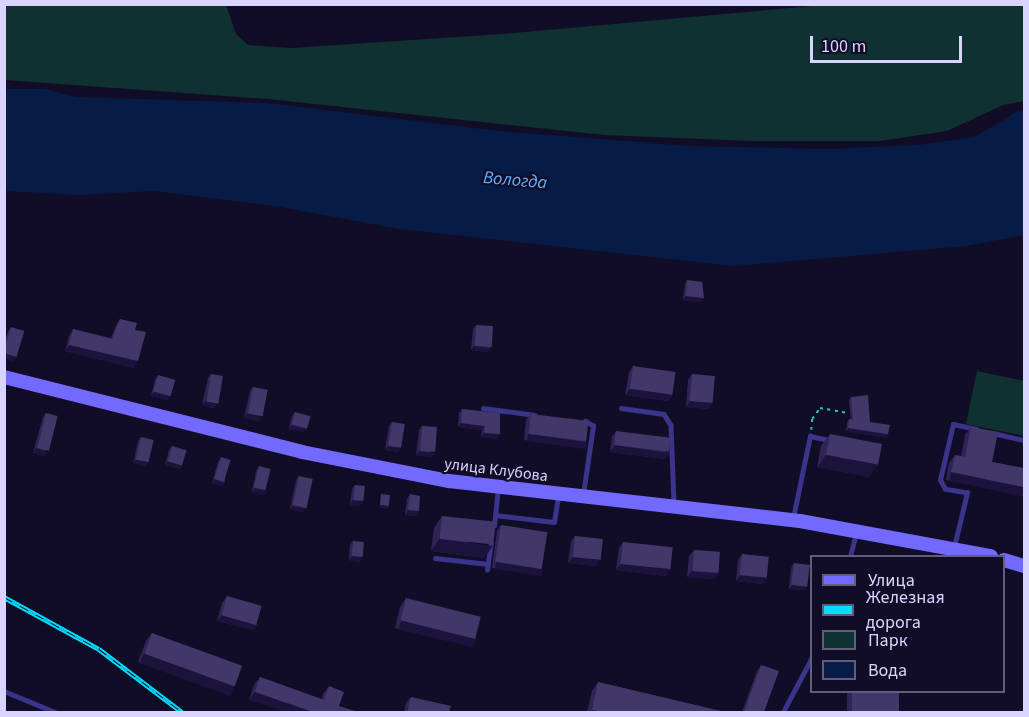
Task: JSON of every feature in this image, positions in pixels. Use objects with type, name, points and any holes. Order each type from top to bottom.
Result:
[{"type":"main road","name":"улица Клубова","points":[[4,377],[302,452],[499,488],[793,520],[954,547],[987,555]]},
{"type":"main road","points":[[1005,560],[1024,566]]},
{"type":"lane","points":[[483,408],[542,416]]},
{"type":"lane","points":[[621,408],[664,414],[671,425],[674,507]]},
{"type":"lane","points":[[578,420],[589,422],[593,426],[583,497]]},
{"type":"lane","points":[[954,547],[967,493],[945,489],[940,480],[953,424],[1024,440]]},
{"type":"lane","points":[[793,520],[810,436],[832,441]]},
{"type":"lane","points":[[435,558],[488,567],[499,488]]},
{"type":"lane","points":[[495,515],[554,522],[559,494]]},
{"type":"lane","points":[[849,555],[857,531]]},
{"type":"lane","points":[[783,712],[810,661]]},
{"type":"lane","points":[[4,691],[55,712]]},
{"type":"path","points":[[810,436],[812,419],[820,408],[847,413]]},
{"type":"green space","points":[[5,4],[226,5],[236,34],[248,45],[291,48],[503,34],[824,5],[1024,5],[1024,101],[1003,105],[947,131],[880,141],[752,141],[604,135],[268,99],[5,80]]},
{"type":"green space","points":[[977,371],[1024,381],[1024,436],[966,424]]},
{"type":"water","name":"Вологда","points":[[5,89],[45,89],[76,97],[267,103],[499,131],[689,146],[828,149],[918,145],[975,137],[1018,111],[1024,112],[1024,235],[966,246],[734,266],[399,229],[281,207],[154,191],[79,195],[5,191]]},
{"type":"building","points":[[687,280],[702,282],[704,298],[686,296]]},
{"type":"building","points":[[120,319],[137,323],[135,330],[146,332],[138,361],[69,345],[73,329],[112,339]]},
{"type":"building","points":[[476,325],[493,326],[492,347],[475,346]]},
{"type":"building","points":[[11,327],[24,331],[16,357],[4,353]]},
{"type":"building","points":[[633,366],[676,372],[672,395],[630,389]]},
{"type":"building","points":[[211,374],[223,376],[218,404],[207,402]]},
{"type":"building","points":[[692,374],[715,376],[713,403],[690,401]]},
{"type":"building","points":[[158,375],[175,380],[171,396],[153,391]]},
{"type":"building","points":[[253,387],[268,390],[263,416],[248,414]]},
{"type":"building","points":[[868,395],[870,422],[890,425],[888,434],[848,428],[849,419],[853,420],[851,397]]},
{"type":"building","points":[[462,409],[500,413],[500,434],[484,433],[485,426],[461,423]]},
{"type":"building","points":[[295,412],[310,416],[307,429],[292,425]]},
{"type":"building","points":[[46,413],[58,416],[49,451],[37,448]]},
{"type":"building","points":[[531,414],[589,421],[586,441],[529,434]]},
{"type":"building","points":[[392,422],[405,424],[401,448],[388,446]]},
{"type":"building","points":[[422,426],[437,427],[435,452],[420,451]]},
{"type":"building","points":[[971,427],[998,432],[992,462],[1024,468],[1024,487],[951,472],[955,455],[965,457]]},
{"type":"building","points":[[616,431],[671,438],[669,452],[614,445]]},
{"type":"building","points":[[830,434],[882,444],[878,465],[826,455]]},
{"type":"building","points":[[141,437],[154,440],[148,462],[136,459]]},
{"type":"building","points":[[172,446],[186,450],[182,466],[168,461]]},
{"type":"building","points":[[221,457],[231,460],[224,482],[214,479]]},
{"type":"building","points":[[259,466],[271,469],[265,490],[254,487]]},
{"type":"building","points":[[299,476],[313,479],[306,508],[293,505]]},
{"type":"building","points":[[355,485],[365,486],[363,501],[353,500]]},
{"type":"building","points":[[381,494],[390,495],[389,506],[380,505]]},
{"type":"building","points":[[410,494],[420,496],[419,511],[408,510]]},
{"type":"building","points":[[442,516],[496,522],[493,545],[440,539]]},
{"type":"building","points":[[501,525],[547,532],[542,569],[495,562]]},
{"type":"building","points":[[575,536],[603,539],[601,560],[573,557]]},
{"type":"building","points":[[353,541],[364,542],[363,557],[352,556]]},
{"type":"building","points":[[623,542],[673,547],[670,569],[621,564]]},
{"type":"building","points":[[694,550],[720,552],[718,573],[693,571]]},
{"type":"building","points":[[742,554],[769,557],[767,578],[740,575]]},
{"type":"building","points":[[794,563],[810,565],[807,587],[791,585]]},
{"type":"building","points":[[227,596],[262,606],[256,625],[221,615]]},
{"type":"building","points":[[406,598],[481,617],[475,639],[400,620]]},
{"type":"building","points":[[152,633],[242,666],[235,687],[144,654]]},
{"type":"building","points":[[761,665],[779,671],[764,712],[744,712]]},
{"type":"building","points":[[260,677],[324,700],[329,686],[344,692],[339,706],[358,712],[313,712],[255,692]]},
{"type":"building","points":[[598,682],[725,712],[603,712],[592,710]]},
{"type":"building","points":[[852,693],[899,693],[899,712],[852,712]]},
{"type":"building","points":[[411,697],[451,706],[449,712],[407,712]]},
{"type":"railway","points":[[4,597],[99,649],[182,712]]}]
